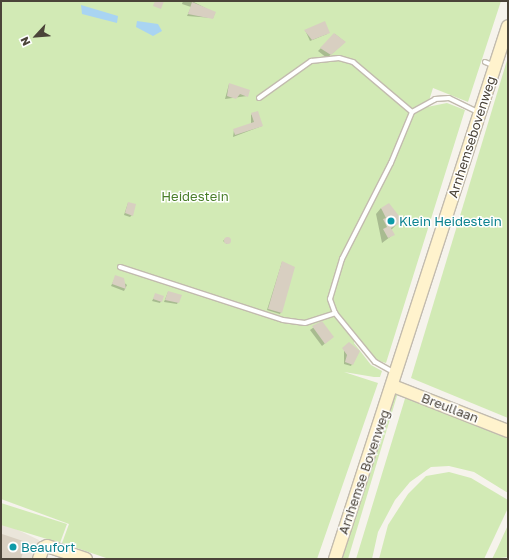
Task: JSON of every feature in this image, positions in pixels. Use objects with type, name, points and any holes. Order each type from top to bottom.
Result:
[{"type":"main road","name":"Arnhemsebovenweg","points":[[393,386],[480,113],[490,64],[508,26]]},
{"type":"main road","name":"Breullaan","points":[[393,386],[508,431]]},
{"type":"main road","name":"Arnhemse Bovenweg","points":[[335,559],[393,386]]},
{"type":"main road","points":[[39,559],[44,547],[86,559]]},
{"type":"lane","points":[[259,98],[311,61],[339,58],[353,62],[412,112]]},
{"type":"lane","points":[[397,374],[380,366],[335,313],[330,299],[342,259],[391,163],[412,112],[435,99],[449,98],[480,113]]},
{"type":"lane","points":[[120,267],[283,320],[305,323],[335,313]]},
{"type":"shaded area","points":[[1,522],[39,540],[33,559],[1,559]]},
{"type":"green space","name":"Heidestein","points":[[1,1],[501,1],[468,102],[433,88],[427,107],[447,103],[465,110],[386,363],[376,360],[356,334],[354,343],[371,365],[382,371],[380,377],[344,372],[378,383],[317,559],[109,559],[62,543],[69,524],[1,499]]},
{"type":"green space","points":[[508,57],[508,418],[411,378]]},
{"type":"green space","points":[[394,388],[399,389],[348,559],[342,559]]},
{"type":"green space","points":[[407,392],[508,431],[508,493],[474,472],[449,466],[431,467],[410,482],[395,500],[378,532],[372,559],[356,559]]},
{"type":"green space","points":[[449,472],[471,478],[508,500],[508,508],[484,559],[379,559],[388,525],[408,494],[426,476]]},
{"type":"green space","points":[[1,503],[67,524],[60,543],[1,525]]},
{"type":"green space","points":[[508,525],[508,557],[492,559],[497,549]]},
{"type":"water","points":[[81,5],[118,16],[117,23],[82,14]]},
{"type":"water","points":[[137,21],[158,24],[162,31],[153,36],[136,27]]},
{"type":"building","points":[[155,1],[164,1],[161,9],[153,6]]},
{"type":"building","points":[[192,2],[216,12],[213,19],[188,14]]},
{"type":"building","points":[[325,21],[330,33],[312,40],[304,30]]},
{"type":"building","points":[[334,33],[346,42],[331,55],[320,48]]},
{"type":"building","points":[[229,83],[250,90],[248,97],[240,94],[236,99],[227,96]]},
{"type":"building","points":[[258,111],[263,126],[235,135],[233,129],[254,122],[251,113]]},
{"type":"building","points":[[128,202],[136,204],[133,216],[125,213]]},
{"type":"building","name":"Klein Heidestein","points":[[389,203],[399,216],[399,224],[391,228],[395,235],[388,238],[383,229],[387,227],[383,219],[386,218],[381,208]]},
{"type":"building","points":[[227,236],[230,237],[230,243],[227,244],[224,243],[223,240],[224,237]]},
{"type":"building","points":[[282,261],[295,267],[282,313],[268,309]]},
{"type":"building","points":[[115,275],[124,278],[126,289],[112,284]]},
{"type":"building","points":[[168,291],[182,295],[179,303],[165,300]]},
{"type":"building","points":[[155,293],[164,296],[162,302],[153,299]]},
{"type":"building","points":[[322,321],[334,337],[325,344],[312,326]]},
{"type":"building","points":[[349,342],[360,351],[353,365],[345,362],[347,355],[342,348]]},
{"type":"building","name":"Beaufort","points":[[2,534],[26,542],[21,559],[1,559]]},
{"type":"place","name":"Klein Heidestein","points":[[391,221]]},
{"type":"place","name":"Beaufort","points":[[13,547]]}]
